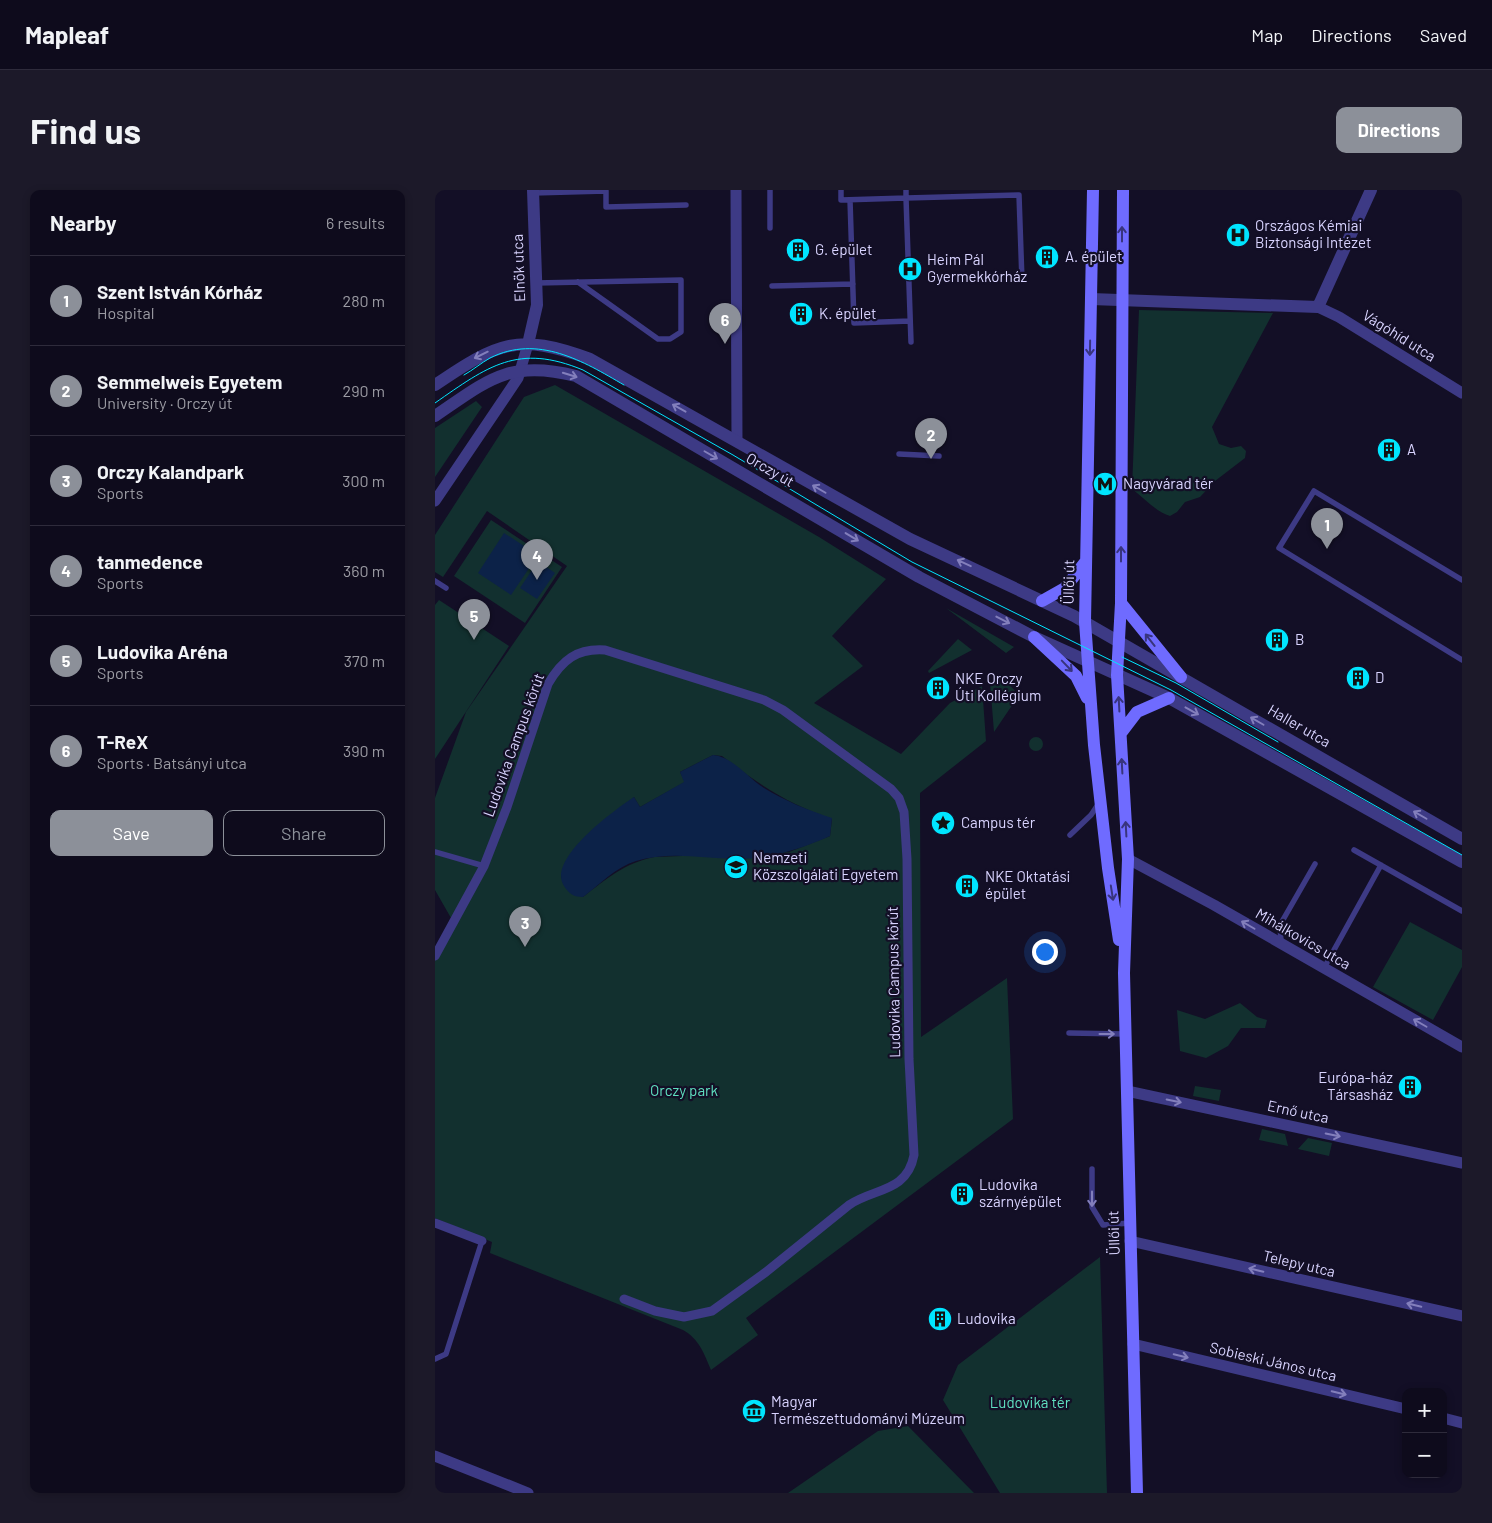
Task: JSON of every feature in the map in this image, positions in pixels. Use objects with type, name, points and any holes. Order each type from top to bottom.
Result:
[{"type":"main road","name":"Üllői út","points":[[1093,190],[1085,622],[1090,704],[1100,801],[1124,973]]},
{"type":"main road","name":"Üllői út","points":[[1123,190],[1121,603],[1117,675],[1128,859],[1124,973],[1137,1493]]},
{"type":"main road","points":[[1042,600],[1062,591],[1073,580],[1086,561]]},
{"type":"main road","points":[[1121,603],[1181,677]]},
{"type":"main road","points":[[1034,637],[1076,676],[1090,704]]},
{"type":"main road","points":[[1121,733],[1137,712],[1169,698]]},
{"type":"street","points":[[736,190],[737,440]]},
{"type":"street","points":[[1091,299],[1318,307],[1371,190]]},
{"type":"street","name":"Elnök utca","points":[[528,344],[535,320],[536,283],[533,192]]},
{"type":"street","name":"Vágóhíd utca","points":[[1318,307],[1339,317],[1462,393]]},
{"type":"street","points":[[435,501],[522,370],[528,344]]},
{"type":"street","name":"Orczy út","points":[[435,385],[479,355],[504,347],[541,344],[560,348],[590,359],[910,539],[1042,600],[1085,622],[1119,643]]},
{"type":"street","name":"Orczy út","points":[[435,416],[491,378],[522,370],[549,371],[576,376],[919,577],[1034,637],[1087,659],[1117,675]]},
{"type":"street","name":"Haller utca","points":[[1119,643],[1462,839]]},
{"type":"street","name":"Ludovika Campus körút","points":[[435,956],[484,866],[507,807],[548,684],[565,660],[574,654],[593,649],[620,654],[764,700],[777,706],[891,789],[899,798],[904,812],[907,859],[909,1059],[913,1155],[910,1168],[905,1176],[891,1187],[879,1193],[860,1197],[767,1272],[712,1311],[685,1317],[655,1311],[624,1299]]},
{"type":"street","points":[[1117,675],[1169,698],[1462,862]]},
{"type":"street","name":"Mihálkovics utca","points":[[1128,859],[1462,1047]]},
{"type":"street","name":"Ernő utca","points":[[1127,1091],[1462,1163]]},
{"type":"street","points":[[435,1223],[482,1241]]},
{"type":"street","name":"Telepy utca","points":[[1130,1241],[1462,1316]]},
{"type":"street","name":"Sobieski János utca","points":[[1133,1344],[1402,1408]]},
{"type":"street","points":[[1447,1419],[1462,1423]]},
{"type":"street","points":[[435,1456],[528,1493]]},
{"type":"lane","points":[[770,190],[770,228]]},
{"type":"lane","points":[[841,190],[841,200],[1021,192],[1022,281]]},
{"type":"lane","points":[[906,190],[911,342]]},
{"type":"lane","points":[[533,192],[606,191],[606,206],[687,205]]},
{"type":"lane","points":[[850,200],[854,322],[910,321]]},
{"type":"lane","points":[[536,283],[578,282],[681,280],[681,332],[670,339],[658,339],[578,282]]},
{"type":"lane","points":[[772,286],[853,284]]},
{"type":"lane","points":[[899,454],[939,456]]},
{"type":"lane","points":[[1462,580],[1314,491],[1279,548],[1462,660]]},
{"type":"lane","points":[[435,581],[446,588]]},
{"type":"lane","points":[[1070,834],[1091,815],[1100,801]]},
{"type":"lane","points":[[1354,850],[1462,911]]},
{"type":"lane","points":[[435,852],[484,866]]},
{"type":"lane","points":[[1281,944],[1280,925],[1315,864]]},
{"type":"lane","points":[[1324,969],[1381,865]]},
{"type":"lane","points":[[1069,1033],[1126,1034]]},
{"type":"lane","points":[[1092,1169],[1092,1207],[1103,1226],[1130,1223]]},
{"type":"lane","points":[[435,1359],[446,1354],[482,1241]]},
{"type":"green space","points":[[1139,310],[1273,313],[1212,427],[1219,444],[1231,448],[1241,446],[1246,451],[1245,458],[1215,481],[1200,497],[1185,502],[1177,512],[1170,516],[1155,508],[1132,489]]},
{"type":"green space","name":"Orczy park","points":[[555,385],[819,537],[886,579],[832,636],[863,666],[814,703],[901,754],[950,703],[982,686],[986,741],[920,793],[921,1037],[1007,978],[1013,1119],[746,1318],[758,1335],[711,1370],[697,1342],[683,1330],[490,1253],[492,1242],[435,1218],[435,948],[451,918],[435,890],[435,798],[466,712],[567,566],[487,511],[443,577],[435,572],[435,535],[524,397]],"holes":[[[713,755],[722,756],[748,776],[787,800],[832,819],[830,836],[789,852],[654,857],[625,868],[583,897],[565,887],[561,874],[634,797],[640,807],[685,782],[680,772]]]},
{"type":"green space","points":[[476,401],[482,407],[435,477],[435,428]]},
{"type":"green space","points":[[491,520],[562,567],[525,623],[454,576]]},
{"type":"green space","points":[[439,600],[509,646],[435,759],[435,605]]},
{"type":"green space","points":[[946,608],[1014,647],[1006,653]]},
{"type":"green space","points":[[958,639],[972,650],[929,673],[928,671]]},
{"type":"green space","points":[[1001,676],[1019,695],[994,732],[990,682]]},
{"type":"green space","points":[[1033,737],[1039,737],[1043,744],[1039,751],[1033,751],[1029,747],[1029,741]]},
{"type":"green space","points":[[1410,922],[1462,950],[1462,967],[1433,1020],[1373,987]]},
{"type":"green space","points":[[1240,1003],[1257,1017],[1267,1020],[1265,1028],[1241,1028],[1228,1046],[1206,1058],[1180,1051],[1177,1010],[1205,1019]]},
{"type":"green space","points":[[1195,1086],[1221,1090],[1219,1101],[1193,1096]]},
{"type":"green space","points":[[1262,1129],[1285,1134],[1288,1146],[1259,1140]]},
{"type":"green space","points":[[1308,1138],[1332,1143],[1329,1156],[1298,1149]]},
{"type":"green space","name":"Ludovika tér","points":[[1100,1257],[1107,1493],[1000,1493],[943,1400],[958,1365]]},
{"type":"green space","points":[[908,1426],[974,1493],[788,1493],[878,1431]]},
{"type":"water","points":[[504,533],[538,555],[511,595],[478,573]]},
{"type":"water","points":[[538,561],[555,573],[537,599],[520,588]]},
{"type":"water","points":[[713,755],[734,764],[758,784],[780,797],[832,818],[830,836],[807,846],[748,859],[685,856],[648,858],[622,867],[583,897],[574,896],[568,891],[564,886],[561,875],[565,862],[573,849],[585,836],[634,797],[640,807],[684,782],[680,772]]},
{"type":"tram line","points":[[464,375],[490,358],[508,351],[525,349],[543,350],[560,354],[593,367],[624,385]]},
{"type":"tram line","points":[[435,403],[471,378],[505,362],[522,359],[540,359],[560,362],[583,370],[733,455],[912,562],[1171,690],[1462,855]]},
{"type":"tram line","points":[[1122,657],[1176,683],[1278,742]]},
{"type":"place","name":"Országos Kémiai Biztonsági Intézet","points":[[1238,235]]},
{"type":"place","name":"G. épület","points":[[798,250]]},
{"type":"place","name":"A. épület","points":[[1047,257]]},
{"type":"place","name":"Heim Pál Gyermekkórház","points":[[910,269]]},
{"type":"place","name":"K. épület","points":[[801,314]]},
{"type":"place","name":"T-ReX","points":[[725,344]]},
{"type":"place","name":"A","points":[[1389,450]]},
{"type":"place","name":"Semmelweis Egyetem","points":[[931,459]]},
{"type":"place","name":"Nagyvárad tér","points":[[1105,484]]},
{"type":"place","name":"Szent István Kórház","points":[[1327,549]]},
{"type":"place","name":"tanmedence","points":[[537,580]]},
{"type":"place","name":"Ludovika Aréna","points":[[474,640]]},
{"type":"place","name":"B","points":[[1277,640]]},
{"type":"place","name":"D","points":[[1358,678]]},
{"type":"place","name":"NKE Orczy Úti Kollégium","points":[[938,688]]},
{"type":"place","name":"Campus tér","points":[[943,823]]},
{"type":"place","name":"Nemzeti Közszolgálati Egyetem","points":[[736,867]]},
{"type":"place","name":"NKE Oktatási épület","points":[[967,886]]},
{"type":"place","name":"Orczy Kalandpark","points":[[525,947]]},
{"type":"place","name":"Európa-ház Társasház","points":[[1410,1087]]},
{"type":"place","name":"Ludovika szárnyépület","points":[[962,1194]]},
{"type":"place","name":"Ludovika","points":[[940,1319]]},
{"type":"place","name":"Magyar Természettudományi Múzeum","points":[[754,1411]]}]
